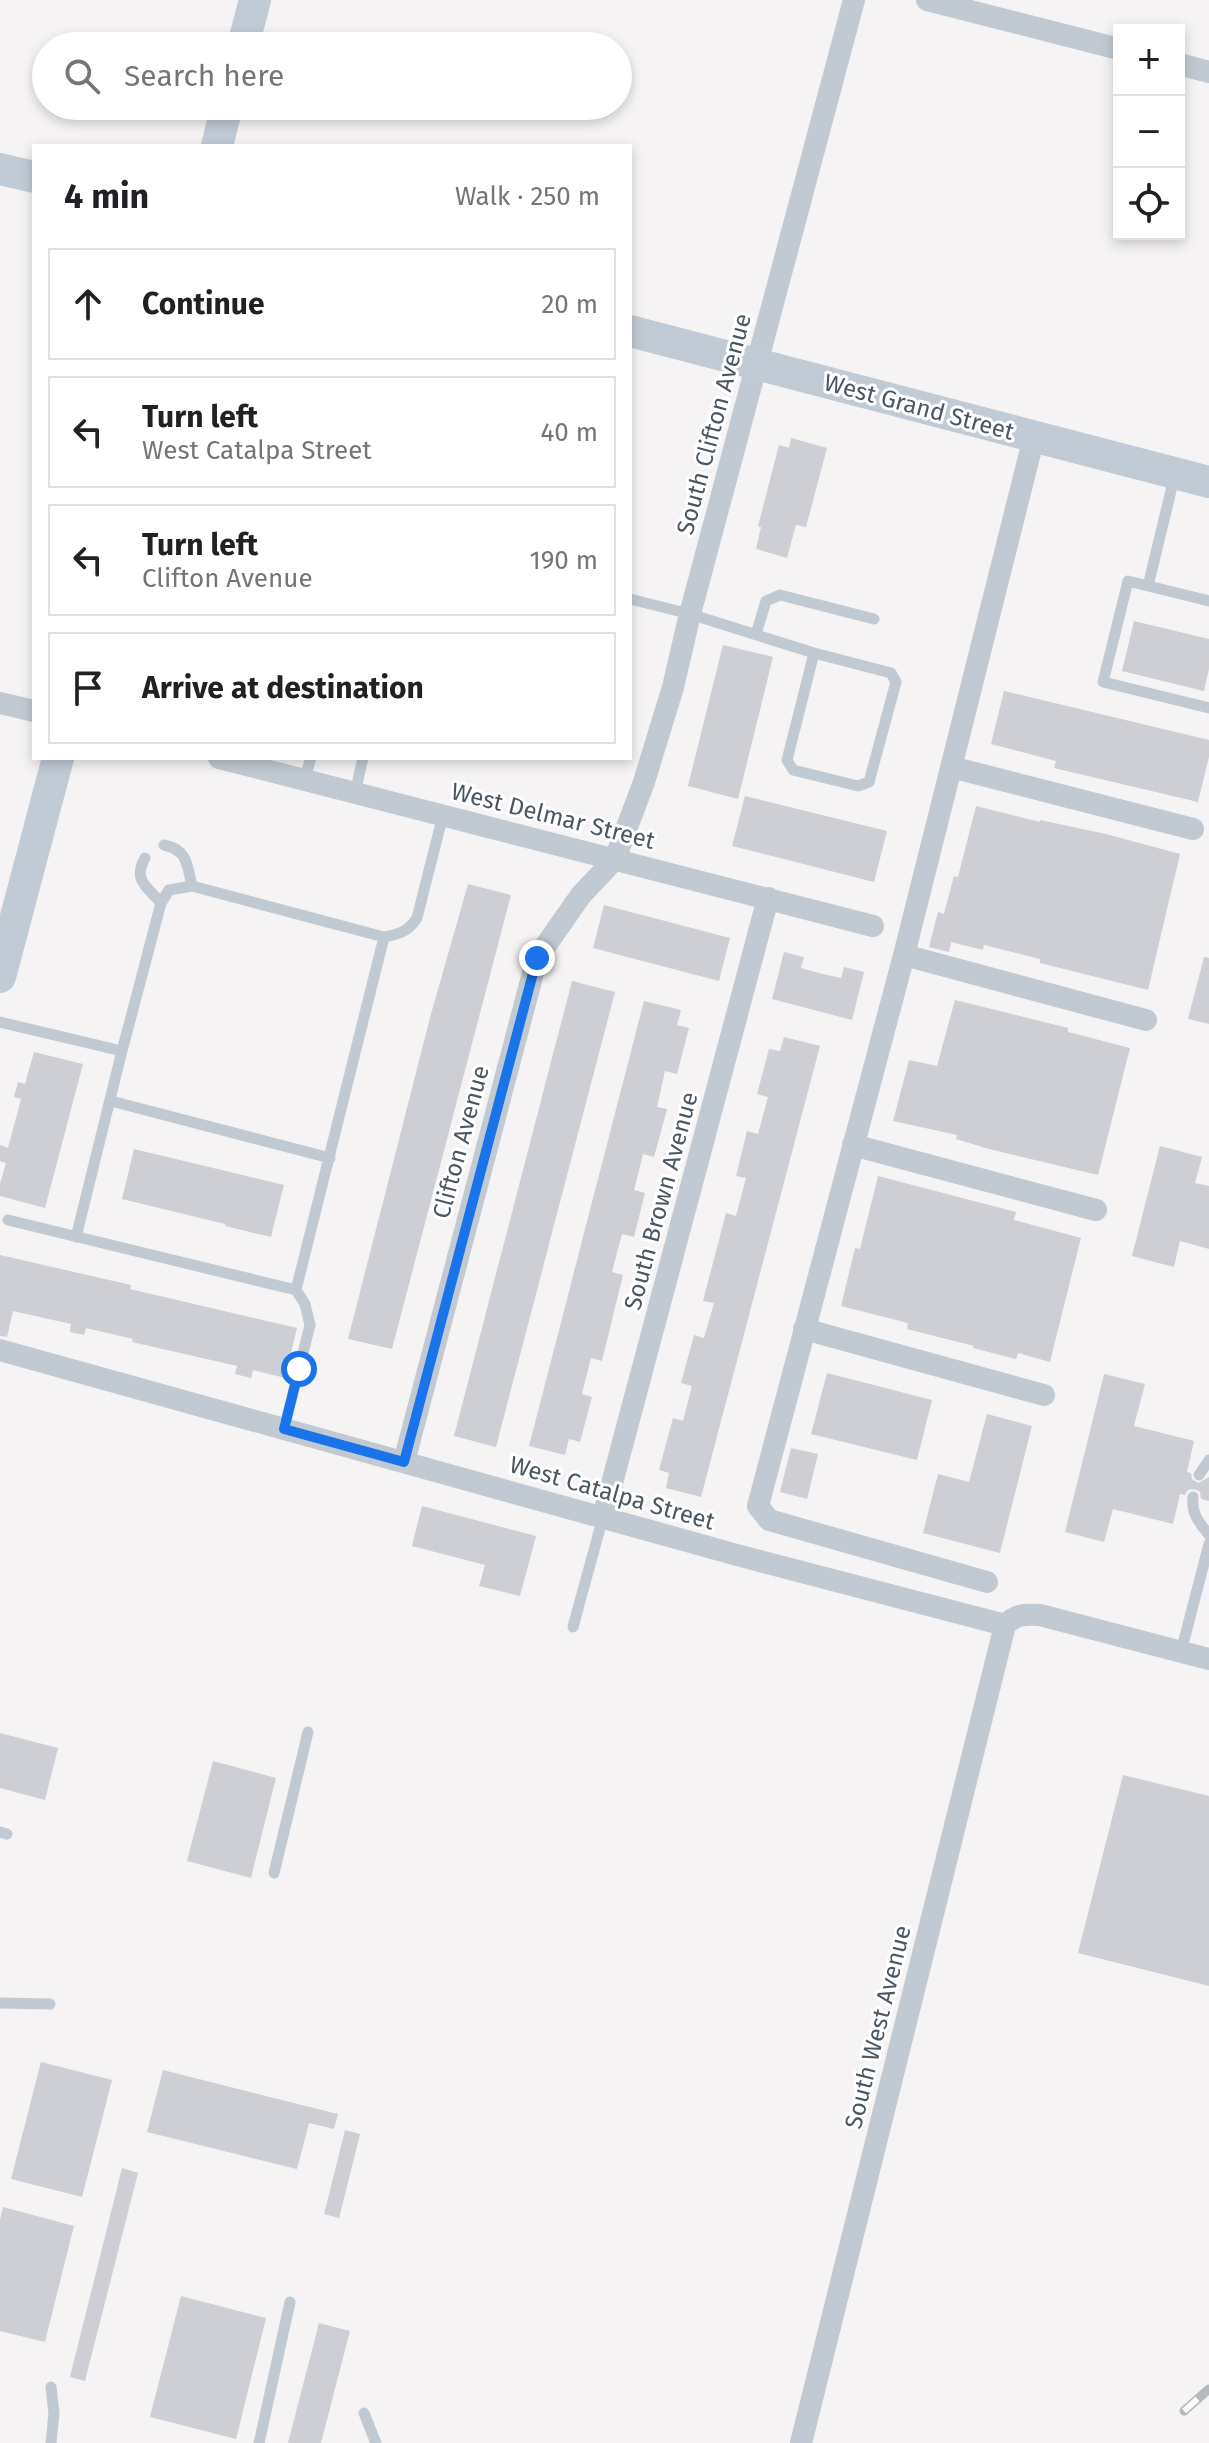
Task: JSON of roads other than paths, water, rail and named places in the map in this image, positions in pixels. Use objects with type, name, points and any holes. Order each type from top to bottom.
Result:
[{"type":"main road","points":[[247,32],[255,0]]},
{"type":"main road","points":[[218,144],[224,120]]},
{"type":"main road","points":[[0,169],[32,177]]},
{"type":"main road","name":"West Grand Street","points":[[632,332],[1209,482]]},
{"type":"main road","points":[[0,977],[57,760]]},
{"type":"street","name":"South Clifton Avenue","points":[[615,859],[644,782],[673,687],[854,0]]},
{"type":"street","points":[[927,0],[1113,47]]},
{"type":"street","points":[[1185,66],[1209,72]]},
{"type":"street","points":[[987,1582],[769,1520],[758,1506],[904,955],[1034,437]]},
{"type":"street","points":[[0,703],[32,711]]},
{"type":"street","name":"West Delmar Street","points":[[235,760],[308,769],[355,793],[873,926]]},
{"type":"street","points":[[951,767],[1193,829]]},
{"type":"street","name":"Clifton Avenue","points":[[404,1462],[537,958],[581,895],[615,859]]},
{"type":"street","name":"South Brown Avenue","points":[[603,1517],[768,898]]},
{"type":"street","points":[[904,955],[1146,1020]]},
{"type":"street","points":[[853,1145],[1096,1210]]},
{"type":"street","points":[[804,1329],[1044,1395]]},
{"type":"street","name":"West Catalpa Street","points":[[0,1350],[1005,1625],[1013,1617],[1040,1615],[1209,1659]]},
{"type":"street","name":"South West Avenue","points":[[801,2443],[1005,1625]]},
{"type":"lane","points":[[1148,586],[1175,473]]},
{"type":"lane","points":[[1209,601],[1128,581],[1103,682],[1209,708]]},
{"type":"lane","points":[[756,634],[766,601],[780,595],[874,619]]},
{"type":"lane","points":[[632,600],[891,673],[896,682],[869,782],[858,786],[793,770],[787,760],[814,653]]},
{"type":"lane","points":[[355,793],[363,760]]},
{"type":"lane","points":[[76,1237],[161,903],[169,890],[192,886],[384,937],[402,933],[411,928],[417,918],[443,815]]},
{"type":"lane","points":[[164,845],[176,847],[184,855],[192,886]]},
{"type":"lane","points":[[145,858],[139,868],[140,879],[161,903]]},
{"type":"lane","points":[[296,1290],[384,937]]},
{"type":"lane","points":[[0,1022],[122,1051]]},
{"type":"lane","points":[[111,1101],[330,1158]]},
{"type":"lane","points":[[8,1220],[296,1290],[305,1304],[310,1325],[284,1429]]},
{"type":"lane","points":[[1199,1475],[1209,1460]]},
{"type":"lane","points":[[1193,1497],[1195,1518],[1209,1535]]},
{"type":"lane","points":[[573,1627],[603,1517]]},
{"type":"lane","points":[[1181,1652],[1209,1544]]},
{"type":"lane","points":[[274,1873],[308,1732]]},
{"type":"lane","points":[[0,2003],[50,2004]]},
{"type":"lane","points":[[259,2443],[290,2302]]},
{"type":"lane","points":[[51,2387],[54,2413],[51,2443]]},
{"type":"lane","points":[[364,2413],[376,2443]]},
{"type":"railway","points":[[1184,2411],[1209,2389]]}]
